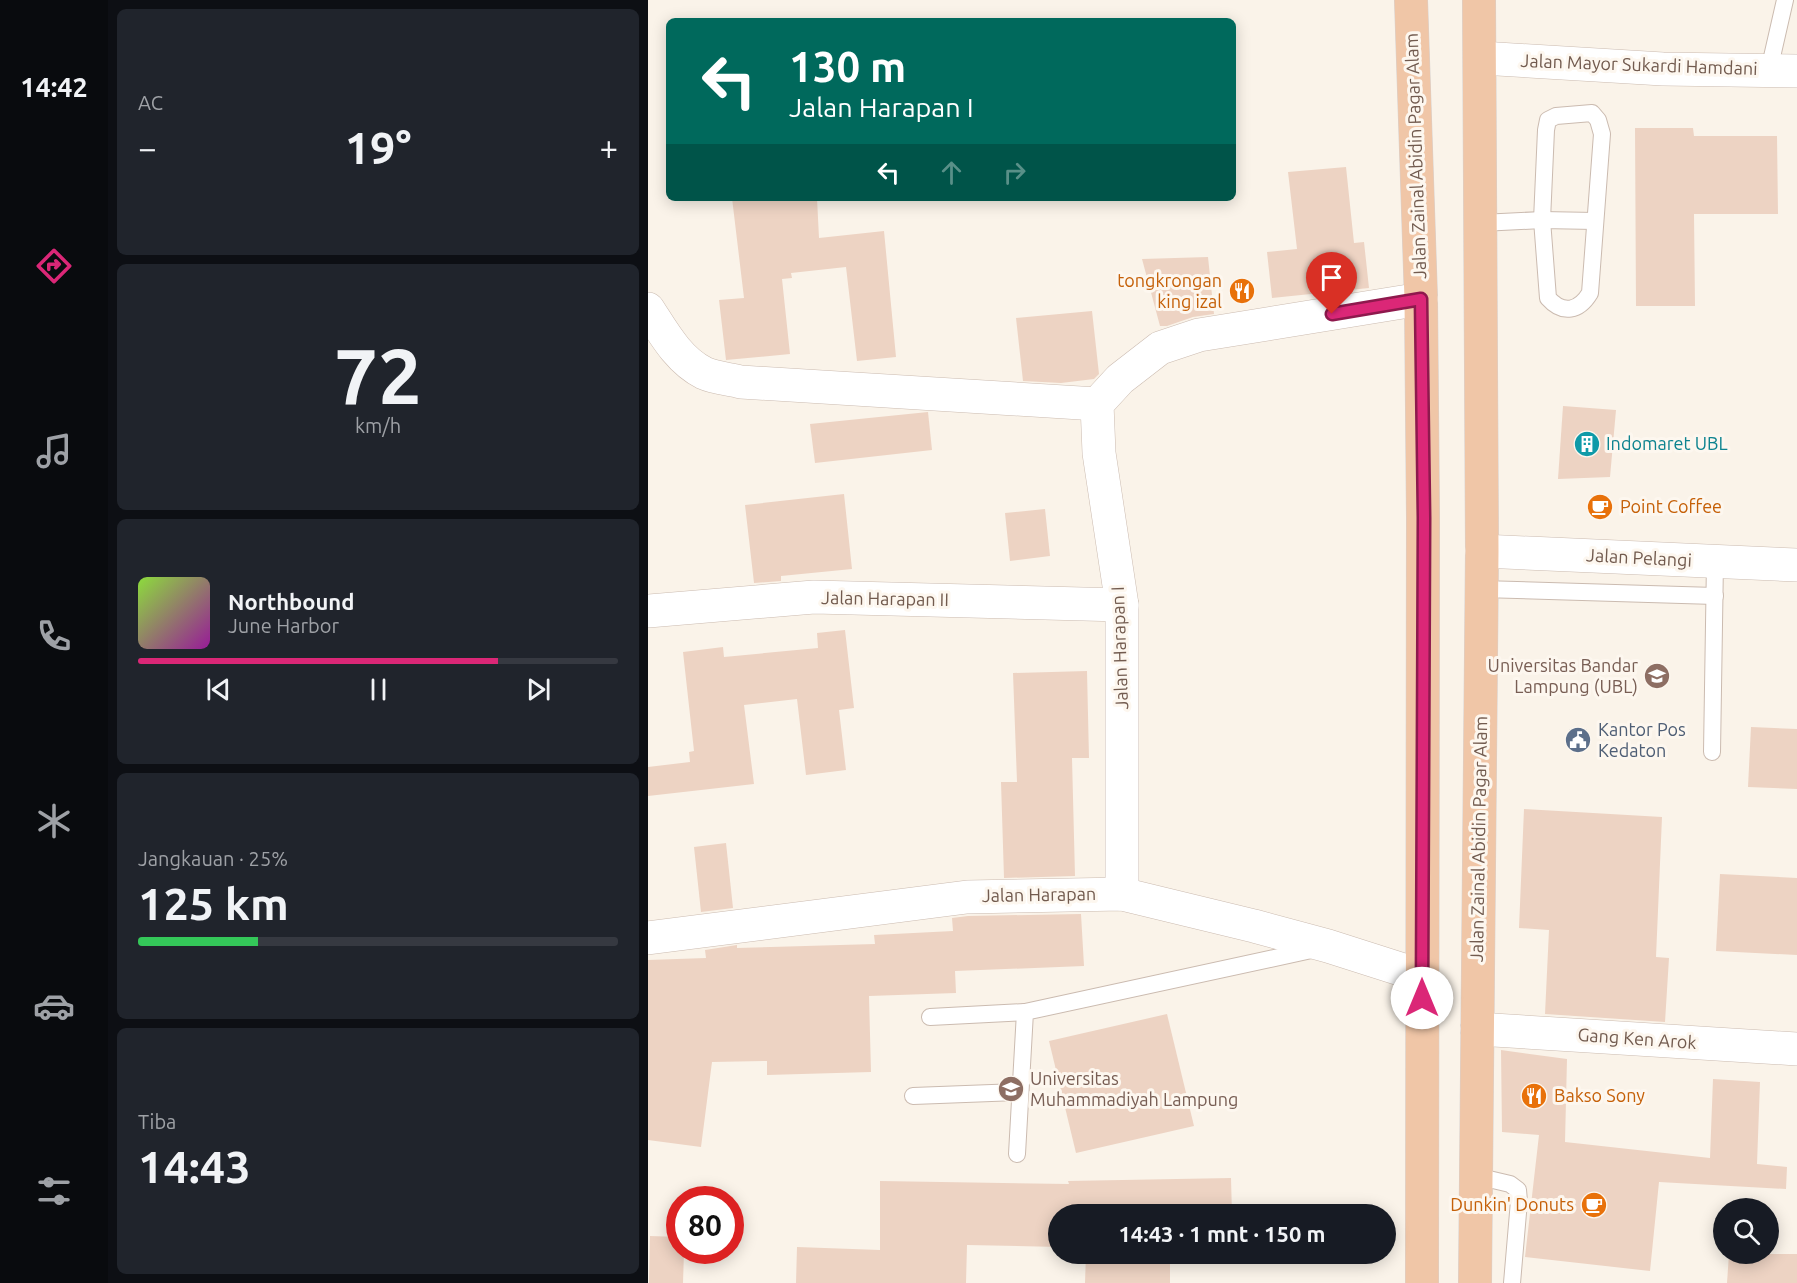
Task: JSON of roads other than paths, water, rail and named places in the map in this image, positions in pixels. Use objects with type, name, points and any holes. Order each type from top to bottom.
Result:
[{"type":"highway","name":"Jalan Zainal Abidin Pagar Alam","points":[[1411,0],[1421,299],[1424,518],[1422,1283]]},
{"type":"highway","name":"Jalan Zainal Abidin Pagar Alam","points":[[1475,1283],[1482,551],[1479,0]]},
{"type":"street","name":"Jalan Mayor Sukardi Hamdani","points":[[1481,58],[1663,69],[1783,71]]},
{"type":"street","points":[[648,309],[687,361],[705,373],[741,382],[1097,404],[1120,379],[1160,348],[1198,335],[1421,299]]},
{"type":"street","name":"Jalan Harapan I","points":[[1097,404],[1099,453],[1122,605],[1122,894]]},
{"type":"street","name":"Jalan Pelangi","points":[[1482,551],[1797,565]]},
{"type":"street","name":"Jalan Harapan II","points":[[648,611],[814,597],[1122,605]]},
{"type":"street","name":"Jalan Harapan","points":[[648,938],[967,897],[1122,894],[1328,946],[1422,976]]},
{"type":"street","name":"Gang Ken Arok","points":[[1477,1029],[1797,1049]]},
{"type":"lane","points":[[1783,71],[1785,0]]},
{"type":"lane","points":[[1592,113],[1598,120],[1602,134],[1590,293],[1584,303],[1569,310],[1555,305],[1548,298],[1542,220],[1548,120],[1556,116],[1592,113]]},
{"type":"lane","points":[[1481,223],[1542,220],[1595,221]]},
{"type":"lane","points":[[1712,752],[1715,561]]},
{"type":"lane","points":[[1481,588],[1715,596]]},
{"type":"lane","points":[[930,1017],[1025,1012],[1328,946]]},
{"type":"lane","points":[[1017,1154],[1025,1012]]},
{"type":"lane","points":[[913,1096],[1020,1092]]},
{"type":"lane","points":[[1476,1176],[1510,1184],[1518,1190],[1520,1201],[1512,1283]]},
{"type":"place","name":"tongkrongan king izal","points":[[1242,291]]},
{"type":"place","name":"Indomaret UBL","points":[[1587,444]]},
{"type":"place","name":"Point Coffee","points":[[1600,507]]},
{"type":"place","name":"Universitas Bandar Lampung (UBL)","points":[[1657,676]]},
{"type":"place","name":"Kantor Pos Kedaton","points":[[1578,740]]},
{"type":"place","name":"Universitas Muhammadiyah Lampung","points":[[1011,1089]]},
{"type":"place","name":"Bakso Sony","points":[[1534,1096]]},
{"type":"place","name":"Dunkin' Donuts","points":[[1594,1205]]}]
